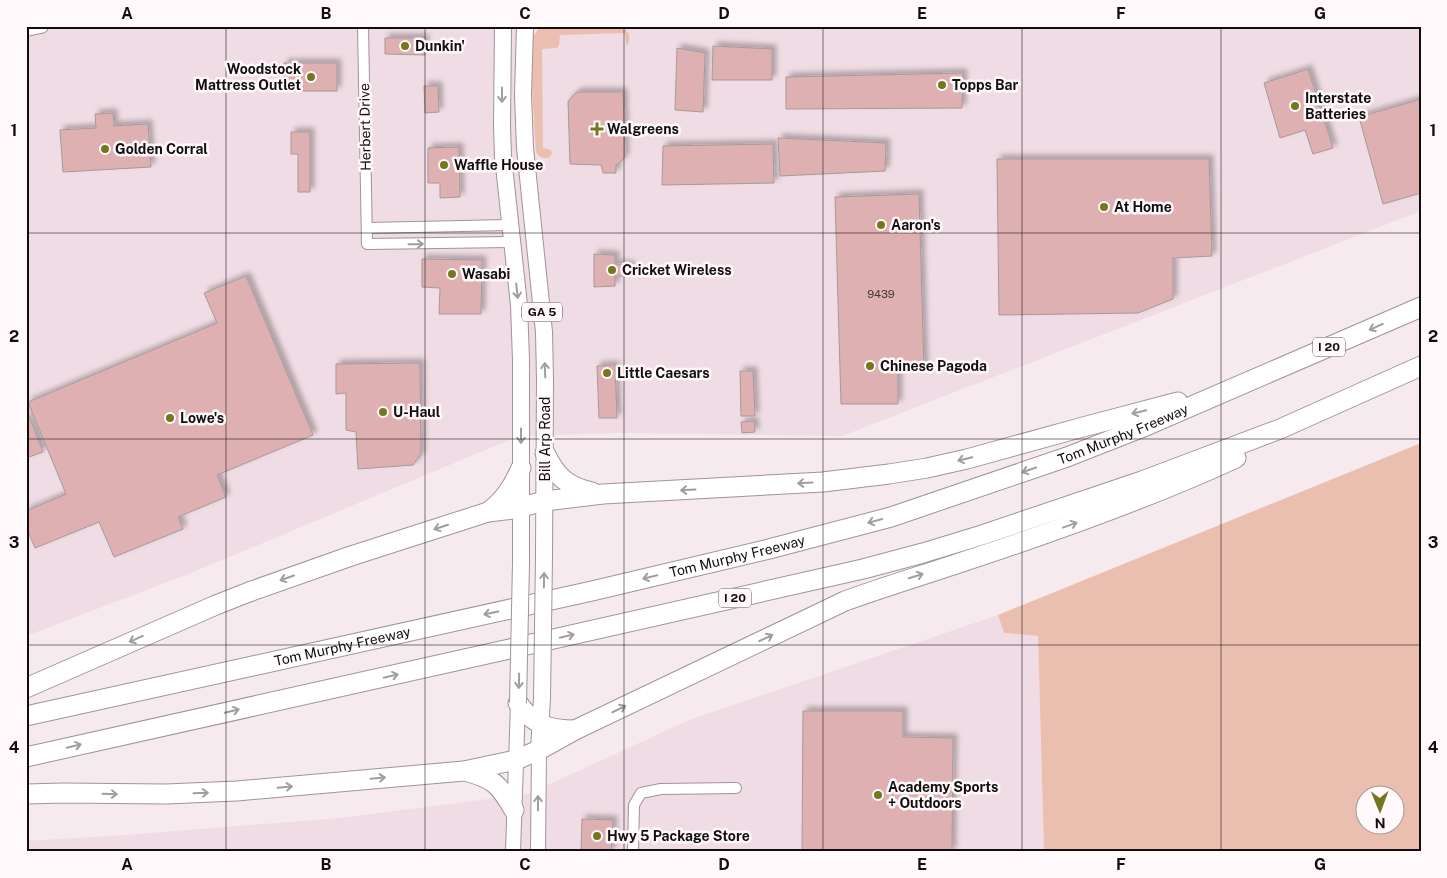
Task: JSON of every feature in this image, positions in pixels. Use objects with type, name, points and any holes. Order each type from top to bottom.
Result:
[{"type":"highway","name":"Tom Murphy Freeway","points":[[26,716],[592,591],[769,549],[891,517],[1067,457],[1141,428],[1421,307]]},
{"type":"highway","name":"I 20","points":[[26,757],[863,569],[923,553],[1142,481],[1280,429],[1421,366]]},
{"type":"highway","points":[[26,688],[249,592],[351,556],[488,512],[545,501],[604,494],[851,480],[918,470],[967,459],[1237,387]]},
{"type":"highway","points":[[26,794],[64,792],[166,794],[237,791],[464,770],[516,760],[845,601],[1030,539],[1182,482],[1238,457],[1261,444],[1280,429]]},
{"type":"highway","points":[[544,454],[553,468],[566,482],[583,490],[604,494]]},
{"type":"highway","points":[[488,512],[506,495],[522,468]]},
{"type":"highway","points":[[518,703],[528,716],[540,724],[557,729],[575,730]]},
{"type":"highway","points":[[464,770],[484,776],[497,785],[514,810]]},
{"type":"main road","points":[[26,29],[41,26]]},
{"type":"main road","name":"Bill Arp Road","points":[[502,26],[503,157],[519,305],[521,360],[521,563],[513,852]]},
{"type":"main road","name":"Bill Arp Road","points":[[525,26],[523,95],[525,148],[544,332],[545,501],[538,852]]},
{"type":"street","name":"Herbert Drive","points":[[364,26],[367,244],[512,242]]},
{"type":"street","points":[[367,228],[510,225]]},
{"type":"street","points":[[632,852],[634,804],[641,793],[661,789],[736,788]]},
{"type":"shaded area","points":[[26,26],[1421,26],[1421,211],[842,436],[621,433],[519,436],[191,573],[26,636]]},
{"type":"shaded area","points":[[541,26],[623,27],[629,37],[628,44],[626,45],[625,33],[560,35],[557,48],[542,49],[543,148],[551,150],[552,153],[550,157],[545,158],[540,157],[536,152],[532,89],[533,37]]},
{"type":"shaded area","points":[[1421,443],[1421,852],[1044,852],[1038,636],[1004,633],[998,615]]},
{"type":"shaded area","points":[[998,615],[1004,633],[1038,636],[1044,852],[26,852],[26,841],[339,818],[528,794],[689,720]]},
{"type":"building","name":"Dunkin'","points":[[385,38],[424,38],[425,55],[385,54]]},
{"type":"building","points":[[713,46],[772,49],[772,80],[712,80]]},
{"type":"building","points":[[677,48],[705,53],[703,112],[675,110]]},
{"type":"building","name":"Woodstock Mattress Outlet","points":[[284,63],[337,63],[337,91],[284,91]]},
{"type":"building","name":"Interstate Batteries","points":[[1308,69],[1333,148],[1313,154],[1305,130],[1280,138],[1264,83]]},
{"type":"building","points":[[963,73],[962,108],[786,109],[786,77]]},
{"type":"building","points":[[424,86],[438,86],[439,112],[425,113]]},
{"type":"building","name":"Walgreens","points":[[577,92],[623,92],[625,157],[616,165],[616,173],[603,173],[601,165],[570,164],[568,101]]},
{"type":"building","points":[[1421,99],[1421,193],[1383,204],[1359,117]]},
{"type":"building","name":"Golden Corral","points":[[113,113],[114,126],[148,124],[151,167],[63,172],[60,130],[96,128],[95,114]]},
{"type":"building","points":[[291,132],[310,132],[310,192],[298,192],[298,154],[291,154]]},
{"type":"building","points":[[778,138],[886,143],[885,171],[780,176]]},
{"type":"building","points":[[773,144],[774,183],[662,185],[663,146]]},
{"type":"building","name":"Waffle House","points":[[459,147],[460,197],[440,198],[440,183],[428,183],[428,148]]},
{"type":"building","name":"At Home","points":[[997,159],[1209,159],[1212,256],[1173,258],[1173,299],[1138,313],[999,315]]},
{"type":"building","points":[[919,194],[924,371],[898,372],[898,404],[841,404],[835,197]]},
{"type":"building","name":"Cricket Wireless","points":[[594,254],[615,255],[615,264],[630,265],[631,276],[615,276],[615,286],[594,287]]},
{"type":"building","name":"Wasabi","points":[[422,259],[482,260],[481,314],[439,314],[440,288],[422,287]]},
{"type":"building","name":"Lowe's","points":[[246,276],[313,435],[217,475],[226,497],[178,517],[183,529],[114,557],[99,522],[35,548],[26,527],[26,511],[66,494],[28,402],[217,323],[204,293]]},
{"type":"building","name":"U-Haul","points":[[420,363],[421,454],[413,465],[358,469],[356,432],[346,430],[346,393],[336,394],[336,364]]},
{"type":"building","points":[[615,365],[617,418],[599,418],[597,366]]},
{"type":"building","points":[[740,371],[753,371],[755,416],[741,416]]},
{"type":"building","points":[[26,408],[43,452],[26,458]]},
{"type":"building","points":[[754,421],[755,432],[742,433],[741,422]]},
{"type":"building","name":"Academy Sports + Outdoors","points":[[803,711],[903,711],[903,737],[953,738],[952,852],[802,852]]},
{"type":"building","name":"Hwy 5 Package Store","points":[[582,819],[613,820],[611,852],[581,852]]},
{"type":"place","name":"Dunkin'","points":[[405,46]]},
{"type":"place","name":"Woodstock Mattress Outlet","points":[[311,77]]},
{"type":"place","name":"Topps Bar","points":[[942,85]]},
{"type":"place","name":"Interstate Batteries","points":[[1295,106]]},
{"type":"place","name":"Walgreens","points":[[597,129]]},
{"type":"place","name":"Golden Corral","points":[[105,149]]},
{"type":"place","name":"Waffle House","points":[[444,165]]},
{"type":"place","name":"At Home","points":[[1104,207]]},
{"type":"place","name":"Aaron's","points":[[881,225]]},
{"type":"place","name":"Cricket Wireless","points":[[612,270]]},
{"type":"place","name":"Wasabi","points":[[452,274]]},
{"type":"place","name":"Chinese Pagoda","points":[[870,366]]},
{"type":"place","name":"Little Caesars","points":[[607,373]]},
{"type":"place","name":"U-Haul","points":[[383,412]]},
{"type":"place","name":"Lowe's","points":[[170,418]]},
{"type":"place","name":"Academy Sports + Outdoors","points":[[878,795]]},
{"type":"place","name":"Hwy 5 Package Store","points":[[597,836]]}]
